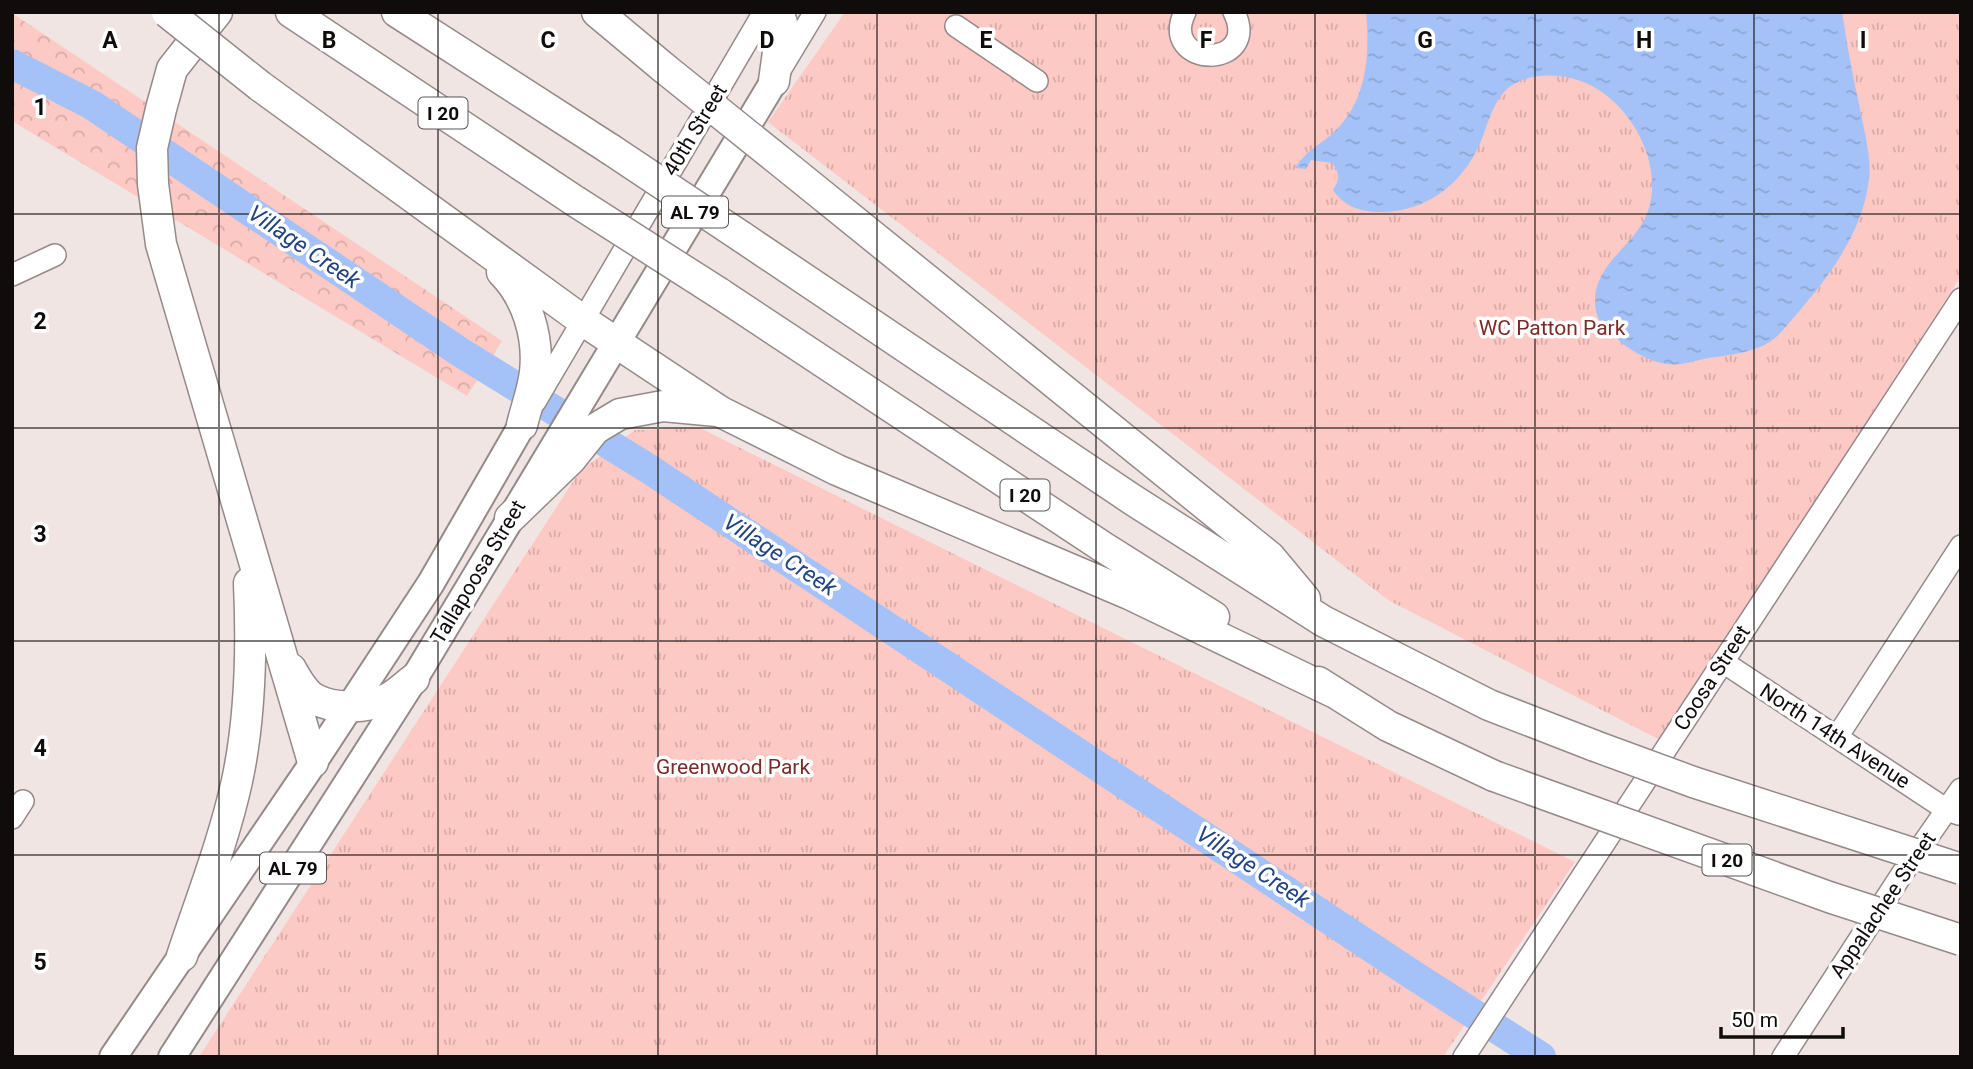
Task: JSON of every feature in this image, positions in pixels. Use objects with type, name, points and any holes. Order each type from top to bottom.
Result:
[{"type":"highway","points":[[167,12],[260,86],[582,320],[721,412],[836,470],[1129,594],[1333,692]]},
{"type":"highway","points":[[217,12],[172,69],[152,148],[153,184],[161,244],[313,762]]},
{"type":"highway","name":"I 20","points":[[397,12],[610,149],[1133,500],[1323,621],[1489,705],[1693,782],[1961,869]]},
{"type":"highway","points":[[597,12],[1270,557],[1323,621]]},
{"type":"highway","points":[[774,81],[782,23],[778,12]]},
{"type":"highway","name":"I 20","points":[[301,18],[1103,547],[1388,726],[1494,776],[1829,897],[1961,940]]},
{"type":"highway","points":[[444,220],[510,280],[523,300],[542,375],[522,425]]},
{"type":"highway","points":[[510,518],[563,452],[620,414],[663,406],[721,412]]},
{"type":"highway","points":[[182,956],[239,769],[252,654],[248,537]]},
{"type":"highway","points":[[281,650],[301,686],[314,699],[332,705],[365,705],[388,698],[414,679]]},
{"type":"main road","name":"AL 79","points":[[563,452],[584,397],[774,81]]},
{"type":"main road","name":"Tallapoosa Street","points":[[113,1057],[313,762],[430,583],[522,425]]},
{"type":"main road","name":"Tallapoosa Street","points":[[172,1057],[414,679],[510,518]]},
{"type":"street","name":"40th Street","points":[[582,320],[764,12]]},
{"type":"street","name":"AL 79","points":[[774,81],[815,12]]},
{"type":"street","points":[[1185,12],[1181,23],[1183,40],[1194,52],[1210,57],[1227,51],[1237,38],[1238,22],[1234,12]]},
{"type":"street","points":[[956,26],[1037,81]]},
{"type":"street","points":[[12,275],[55,255]]},
{"type":"street","name":"Coosa Street","points":[[1466,1054],[1960,300]]},
{"type":"street","name":"AL 79","points":[[542,375],[582,320]]},
{"type":"street","points":[[1837,737],[1961,546]]},
{"type":"street","name":"North 14th Avenue","points":[[1723,662],[1954,813]]},
{"type":"street","name":"Appalachee Street","points":[[1783,1057],[1902,874],[1954,813],[1961,789]]},
{"type":"green space","name":"WC Patton Park","points":[[845,12],[1961,12],[1961,276],[1660,740],[1388,600],[768,122]]},
{"type":"green space","points":[[12,13],[502,341],[467,396],[12,121]]},
{"type":"green space","name":"Greenwood Park","points":[[700,428],[1575,862],[1443,1057],[199,1057],[580,471],[635,430]]},
{"type":"water","points":[[1366,12],[1842,12],[1869,162],[1869,179],[1860,217],[1842,253],[1820,286],[1771,341],[1745,352],[1681,364],[1660,363],[1640,355],[1603,325],[1596,312],[1595,301],[1597,287],[1609,263],[1644,221],[1652,188],[1651,168],[1636,129],[1624,112],[1609,97],[1592,86],[1557,76],[1530,78],[1514,84],[1499,99],[1476,152],[1457,179],[1432,199],[1417,206],[1383,212],[1355,208],[1343,201],[1333,190],[1338,176],[1332,163],[1311,160],[1306,169],[1295,168],[1309,151],[1335,131],[1354,106],[1364,76]]},
{"type":"waterway","name":"Village Creek","points":[[12,64],[92,105],[460,352],[649,469],[1541,1057]]}]
